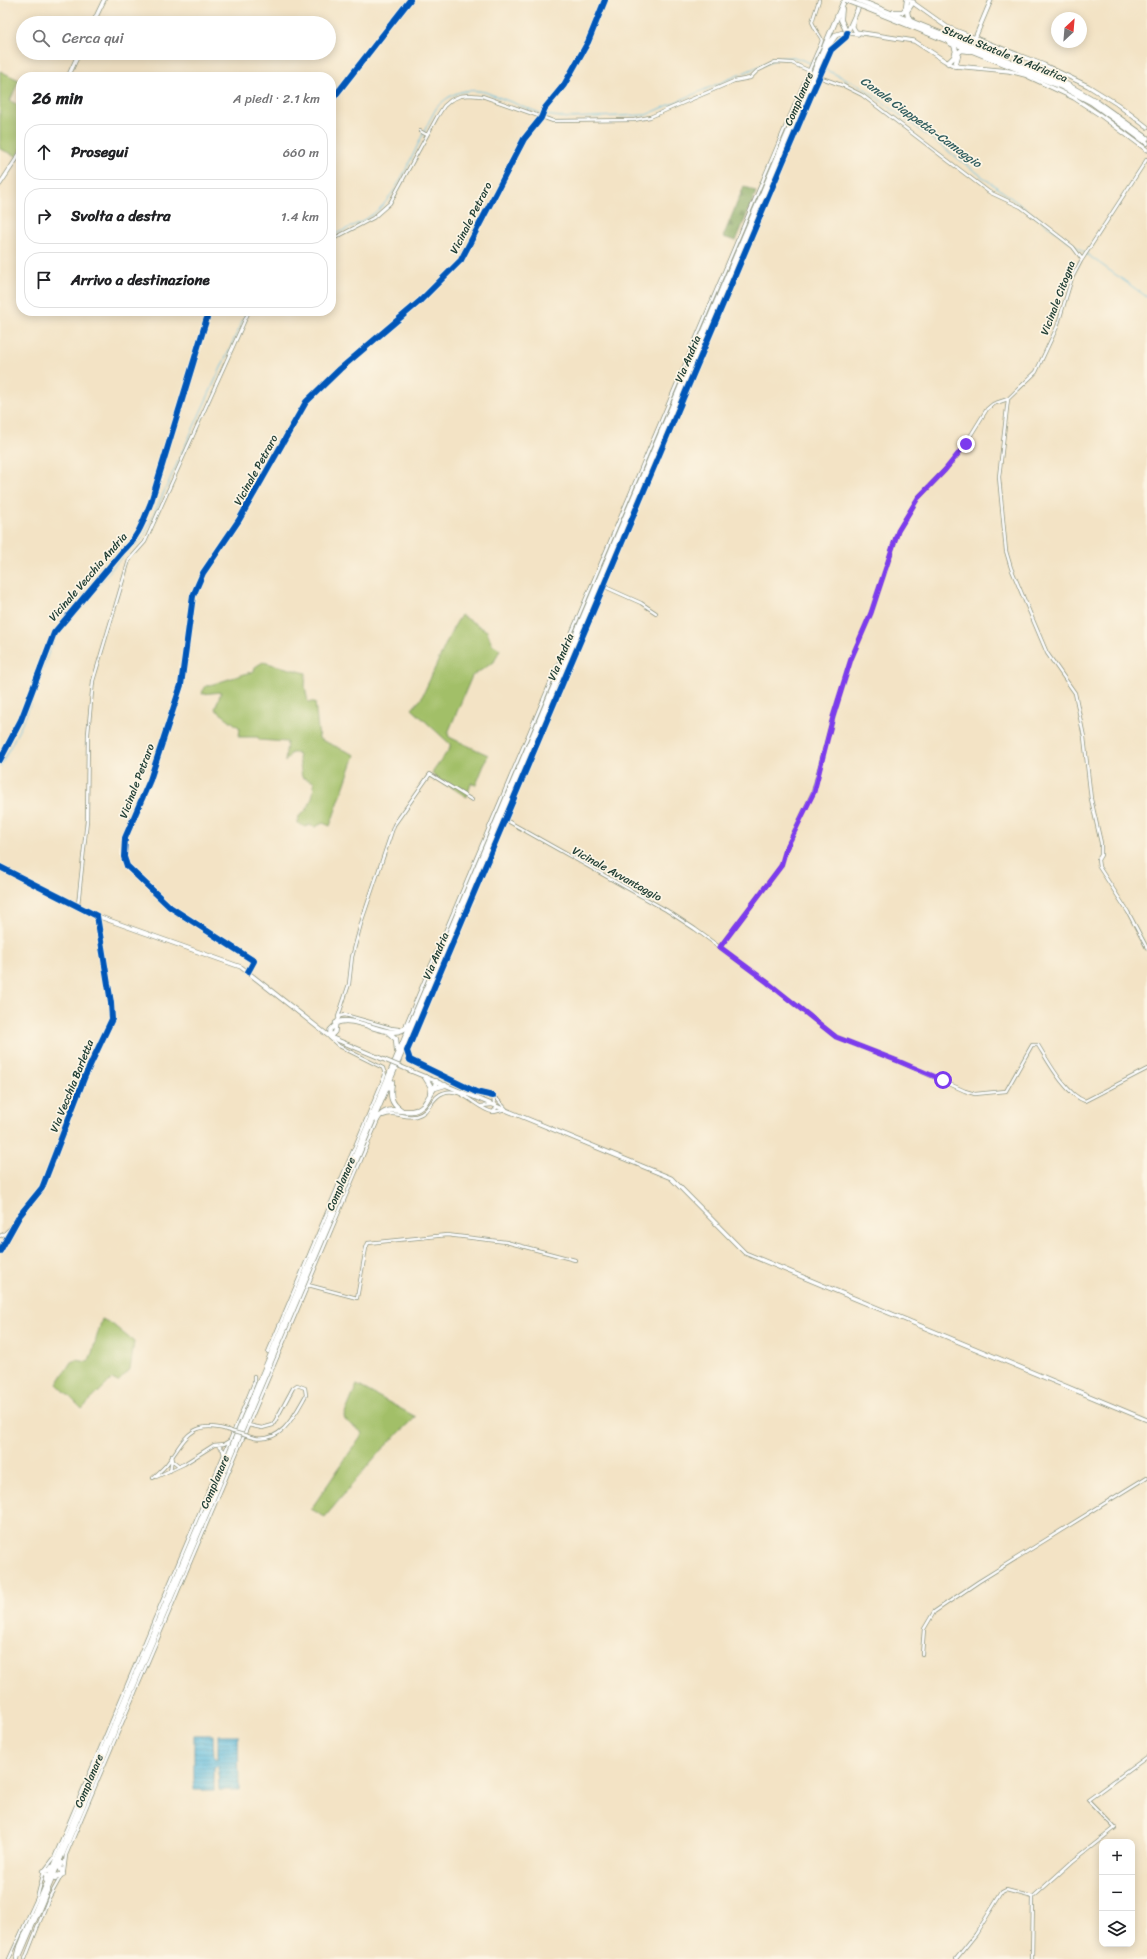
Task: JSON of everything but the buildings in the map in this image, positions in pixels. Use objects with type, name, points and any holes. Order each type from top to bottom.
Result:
[{"type":"highway","name":"Strada Statale 16 Adriatica","points":[[858,0],[867,6],[1066,84],[1094,100],[1147,138]]},
{"type":"highway","points":[[820,62],[843,1]]},
{"type":"highway","name":"Strada Statale 16 Adriatica","points":[[843,1],[879,8],[994,58],[1047,79],[1091,102],[1147,143]]},
{"type":"highway","points":[[879,8],[900,13],[905,10],[910,1]]},
{"type":"highway","points":[[910,1],[907,11],[908,17],[956,48],[955,54],[948,63]]},
{"type":"highway","points":[[17,1959],[47,1887],[56,1861],[817,68],[833,39],[845,31]]},
{"type":"highway","points":[[956,66],[957,55],[962,50],[968,50],[986,57],[994,58]]},
{"type":"highway","points":[[47,1887],[63,1855],[817,68]]},
{"type":"highway","points":[[336,1024],[345,1020],[396,1032],[405,1029],[417,1010]]},
{"type":"highway","points":[[387,1031],[396,1039],[398,1046],[393,1065]]},
{"type":"highway","points":[[393,1075],[390,1094],[391,1101],[395,1106],[403,1111]]},
{"type":"highway","points":[[425,1077],[433,1088]]},
{"type":"highway","points":[[366,1138],[381,1113],[387,1110],[411,1112],[420,1108],[430,1095],[436,1081]]},
{"type":"highway","points":[[433,1088],[445,1085]]},
{"type":"highway","points":[[47,1887],[57,1876],[63,1874],[60,1866],[63,1855]]},
{"type":"highway","points":[[47,1887],[48,1876],[44,1871],[50,1870],[56,1861]]},
{"type":"main road","points":[[845,31],[853,20],[861,0]]},
{"type":"main road","points":[[843,1],[841,19],[845,31]]},
{"type":"street","points":[[96,16],[104,0]]},
{"type":"street","points":[[336,95],[410,0]]},
{"type":"street","name":"Vicinale Petraro","points":[[248,972],[254,961],[170,908],[126,866],[124,856],[126,838],[150,780],[181,686],[193,596],[203,573],[239,520],[306,402],[340,369],[420,301],[461,260],[524,139],[564,85],[588,42],[605,0]]},
{"type":"street","name":"Complanare","points":[[819,0],[812,22],[823,40],[820,62]]},
{"type":"street","points":[[975,38],[990,0]]},
{"type":"street","points":[[910,1],[943,24],[1073,78],[1117,104],[1147,127]]},
{"type":"street","points":[[853,20],[852,26],[854,30],[867,34]]},
{"type":"street","points":[[845,31],[914,41],[948,63],[956,66],[1017,72],[1074,98],[1100,115],[1147,150]]},
{"type":"street","name":"Complanare","points":[[775,179],[819,77],[817,68],[820,62],[833,47],[846,37],[845,31]]},
{"type":"street","points":[[70,72],[76,60]]},
{"type":"street","points":[[336,237],[373,218],[390,203],[444,106],[460,96],[482,96],[541,117],[572,122],[643,119],[734,81],[750,78],[757,71],[775,62],[792,63],[810,71]]},
{"type":"street","name":"Complanare","points":[[764,179],[810,71],[817,68]]},
{"type":"street","points":[[819,77],[862,94],[989,192],[1021,207],[1073,247],[1083,257]]},
{"type":"street","points":[[420,131],[427,135]]},
{"type":"street","name":"Vicinale Citogna","points":[[720,947],[781,866],[786,849],[814,792],[833,717],[851,659],[871,613],[898,531],[918,498],[945,470],[963,447],[982,415],[993,404],[1008,399],[1029,380],[1040,367],[1057,327],[1072,278],[1083,257],[1147,159]]},
{"type":"street","points":[[0,184],[16,160]]},
{"type":"street","name":"Via Andria","points":[[338,1018],[345,1015],[397,1029],[402,1028],[408,1021],[764,179]]},
{"type":"street","name":"Via Andria","points":[[493,1096],[476,1092],[418,1064],[410,1060],[406,1053],[775,179]]},
{"type":"street","name":"Vicinale Vecchia Andria","points":[[0,760],[21,720],[54,633],[117,558],[134,541],[152,502],[208,316]]},
{"type":"street","points":[[78,905],[87,820],[89,714],[93,681],[97,665],[129,560],[146,542],[247,316]]},
{"type":"street","points":[[1008,399],[999,477],[1006,551],[1011,568],[1047,652],[1075,693],[1084,737],[1091,800],[1101,843],[1101,855],[1098,860],[1099,867],[1128,912],[1147,948]]},
{"type":"street","points":[[602,586],[641,602],[656,613]]},
{"type":"street","points":[[330,1037],[336,1024],[349,984],[352,957],[362,920],[394,824],[430,774],[472,800]]},
{"type":"street","name":"Vicinale Avvantaggio","points":[[504,819],[666,910],[764,979],[836,1037],[898,1061],[971,1093],[1006,1091],[1032,1044],[1038,1045],[1063,1083],[1081,1100],[1085,1101],[1147,1069]]},
{"type":"street","points":[[0,867],[78,905],[97,916],[232,963],[248,972],[322,1032],[338,1041],[495,1104],[671,1178],[745,1253],[1147,1420]]},
{"type":"street","name":"Via Vecchia Barletta","points":[[0,1251],[20,1215],[37,1196],[49,1173],[85,1076],[112,1019],[112,1009],[97,916]]},
{"type":"street","points":[[322,1032],[332,1031]]},
{"type":"street","points":[[332,1031],[338,1041]]},
{"type":"street","name":"Complanare","points":[[268,1352],[385,1075],[383,1068],[339,1046],[330,1037]]},
{"type":"street","name":"Complanare","points":[[25,1959],[49,1898],[63,1874],[68,1850],[365,1149],[381,1117],[392,1112],[410,1117],[418,1116],[426,1112],[439,1095],[448,1092],[462,1095],[486,1110],[493,1112]]},
{"type":"street","points":[[493,1096],[506,1109]]},
{"type":"street","points":[[493,1096],[496,1109],[493,1112]]},
{"type":"street","points":[[495,1104],[497,1099]]},
{"type":"street","points":[[486,1101],[486,1106]]},
{"type":"street","name":"Complanare","points":[[479,1105],[486,1106],[495,1104]]},
{"type":"street","points":[[493,1112],[506,1109]]},
{"type":"street","points":[[0,1236],[10,1228],[26,1203],[37,1196]]},
{"type":"street","points":[[308,1285],[357,1298],[368,1243],[447,1235],[506,1242],[575,1260]]},
{"type":"street","name":"Complanare","points":[[9,1959],[37,1898],[44,1871],[54,1858],[224,1457],[254,1383],[254,1376]]},
{"type":"street","points":[[232,1437],[227,1443],[208,1448],[184,1464],[154,1478],[167,1464],[172,1454],[187,1436],[196,1430],[211,1427],[254,1438],[268,1438],[282,1431],[306,1395],[305,1388],[297,1385],[292,1388],[273,1425],[262,1428],[248,1425]]},
{"type":"street","points":[[218,1445],[228,1447]]},
{"type":"street","points":[[218,1445],[223,1450],[224,1457]]},
{"type":"street","points":[[172,1454],[174,1461],[178,1465],[184,1464]]},
{"type":"street","points":[[170,1471],[172,1454]]},
{"type":"street","points":[[167,1464],[167,1468],[170,1471]]},
{"type":"street","points":[[922,1654],[924,1629],[934,1612],[978,1582],[1147,1477]]},
{"type":"street","points":[[1032,1959],[1033,1897],[1115,1828],[1088,1800],[1147,1757]]},
{"type":"street","points":[[956,1959],[976,1934],[1002,1892],[1006,1890],[1033,1897]]},
{"type":"green space","points":[[0,71],[16,79],[16,87],[10,101],[16,104],[16,156],[0,149]]},
{"type":"green space","points":[[744,186],[756,192],[736,241],[723,237]]},
{"type":"green space","points":[[461,615],[487,631],[492,644],[500,649],[494,662],[472,676],[448,733],[449,737],[488,755],[476,785],[471,783],[467,797],[435,777],[432,773],[450,748],[450,744],[412,709],[421,699],[452,630]]},
{"type":"green space","points":[[263,662],[306,673],[305,687],[308,702],[315,702],[319,739],[355,755],[330,826],[323,823],[315,827],[309,825],[305,827],[298,823],[299,816],[303,814],[311,802],[314,782],[302,777],[298,753],[291,753],[285,762],[287,742],[259,740],[258,737],[239,737],[240,728],[215,709],[221,692],[202,694],[204,687],[254,671],[255,667]]},
{"type":"green space","points":[[102,1319],[112,1324],[134,1342],[130,1370],[118,1382],[112,1379],[82,1409],[57,1384],[71,1362],[76,1360],[88,1362]]},
{"type":"green space","points":[[357,1385],[416,1417],[381,1450],[325,1517],[311,1509],[363,1433],[345,1420],[344,1416]]},
{"type":"water","points":[[194,1735],[213,1735],[214,1758],[218,1759],[218,1735],[238,1735],[239,1790],[219,1790],[218,1766],[214,1767],[214,1790],[194,1790]]},
{"type":"waterway","name":"Canale Ciappetta-Camaggio","points":[[336,234],[366,219],[386,202],[402,177],[437,107],[448,98],[459,92],[485,92],[545,115],[568,118],[646,115],[778,58],[794,57],[816,65]]},
{"type":"waterway","name":"Canale Ciappetta-Camaggio","points":[[824,69],[861,86],[1078,248],[1147,297]]},
{"type":"waterway","name":"Canale Ciappetta-Camaggio","points":[[0,767],[25,718],[56,635],[125,553],[143,538],[245,316]]},
{"type":"cycle path","points":[[336,95],[410,0]]},
{"type":"cycle path","points":[[248,972],[254,961],[170,907],[127,866],[124,857],[125,838],[150,780],[181,685],[193,596],[203,573],[239,520],[306,402],[340,369],[420,301],[461,260],[524,139],[541,118],[545,108],[564,85],[588,42],[605,0]]},
{"type":"cycle path","points":[[493,1096],[476,1092],[410,1060],[407,1051],[810,98],[831,50],[846,37],[847,33]]},
{"type":"cycle path","points":[[0,760],[21,720],[54,633],[133,540],[143,522],[151,502],[207,316]]},
{"type":"cycle path","points":[[0,867],[97,916],[111,1003],[112,1019],[85,1076],[42,1188],[20,1215],[0,1251]]},
{"type":"route","points":[[943,1080],[836,1037],[744,964],[720,947],[781,866],[786,849],[814,792],[833,717],[851,659],[871,613],[884,569],[898,531],[911,508],[925,489],[945,470],[966,444]]}]
